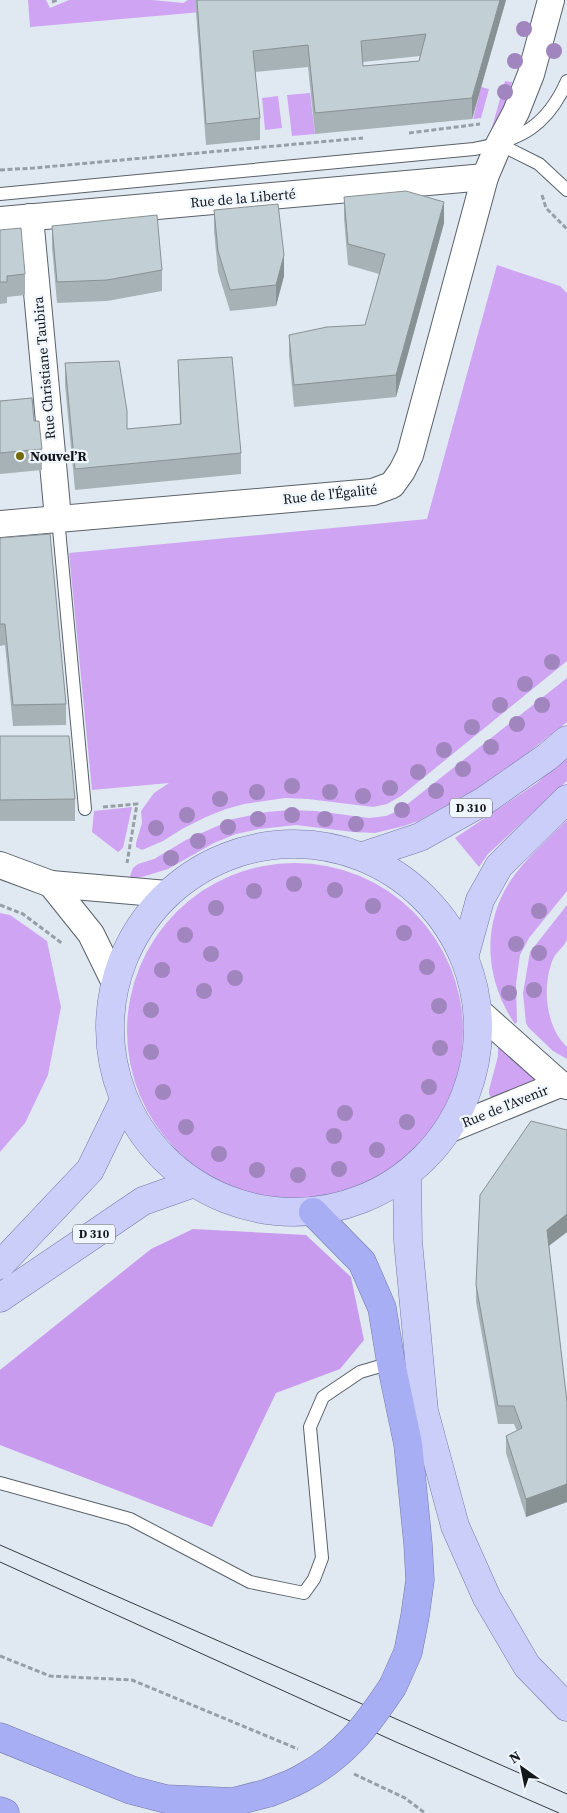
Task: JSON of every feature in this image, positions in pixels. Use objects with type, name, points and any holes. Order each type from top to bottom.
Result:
[{"type":"highway","points":[[0,1737],[131,1790],[166,1799],[233,1802],[268,1793],[302,1779],[345,1749],[370,1722],[393,1686],[408,1652],[420,1580],[408,1444],[382,1308],[362,1262],[313,1212]]},
{"type":"highway","points":[[0,1811],[5,1813]]},
{"type":"main road","name":"D 310","points":[[363,856],[428,833],[484,801],[548,758],[567,740]]},
{"type":"main road","points":[[465,954],[480,900],[499,866],[567,799]]},
{"type":"main road","points":[[289,843],[327,846],[363,856],[396,873],[424,896],[448,925],[465,954],[474,984],[478,1010],[478,1044],[472,1078],[450,1129],[423,1160],[407,1174],[369,1196],[336,1207],[313,1212],[272,1211],[245,1206],[219,1196],[194,1183],[172,1166],[153,1146],[137,1124],[124,1100],[115,1070],[110,1041],[110,1012],[115,983],[125,953],[141,924],[167,894],[208,865],[245,850],[289,843]]},
{"type":"main road","points":[[0,1265],[90,1170],[124,1100]]},
{"type":"main road","points":[[407,1174],[408,1241],[424,1411],[456,1526],[487,1598],[527,1666],[567,1707]]},
{"type":"main road","name":"D 310","points":[[0,1298],[143,1201],[194,1183]]},
{"type":"street","name":"Rue de l'Égalité","points":[[0,524],[373,492],[392,485],[402,472],[410,455],[485,177],[499,144],[516,112],[531,74],[551,0]]},
{"type":"street","name":"Rue de la Liberté","points":[[0,220],[485,177]]},
{"type":"street","name":"Rue Christiane Taubira","points":[[30,217],[58,518]]},
{"type":"street","points":[[0,865],[51,884],[167,894]]},
{"type":"street","points":[[51,884],[91,934],[115,983]]},
{"type":"street","name":"Rue de l'Avenir","points":[[450,1129],[564,1085],[478,1010]]},
{"type":"lane","points":[[0,194],[474,149],[499,144],[535,127],[555,106],[567,81]]},
{"type":"lane","points":[[499,144],[539,164],[567,190]]},
{"type":"lane","points":[[58,518],[85,809]]},
{"type":"lane","points":[[0,1484],[130,1518],[250,1582],[304,1593],[314,1579],[322,1558],[310,1427],[323,1397],[360,1372],[391,1363]]},
{"type":"path","points":[[52,2],[57,0]]},
{"type":"path","points":[[409,133],[484,123]]},
{"type":"path","points":[[0,170],[369,137]]},
{"type":"path","points":[[85,809],[137,804],[127,863]]},
{"type":"path","points":[[0,905],[23,914],[68,948]]},
{"type":"path","points":[[0,1656],[50,1676],[132,1680],[305,1753]]},
{"type":"path","points":[[350,1772],[404,1798],[425,1813]]},
{"type":"shaded area","points":[[28,0],[46,0],[50,8],[69,0],[152,0],[183,3],[188,0],[339,0],[30,27]]},
{"type":"shaded area","points":[[505,81],[512,82],[499,129],[491,131]]},
{"type":"shaded area","points":[[481,87],[489,89],[481,118],[473,119]]},
{"type":"shaded area","points":[[310,93],[315,134],[292,136],[287,95]]},
{"type":"shaded area","points":[[278,96],[282,128],[265,130],[262,98]]},
{"type":"shaded area","points":[[497,265],[560,286],[567,293],[567,661],[401,796],[387,804],[373,807],[285,798],[244,804],[206,817],[163,841],[142,850],[136,847],[142,823],[141,811],[154,793],[169,783],[92,790],[69,553],[427,519]]},
{"type":"shaded area","points":[[567,678],[567,722],[521,758],[476,789],[418,821],[375,833],[296,825],[259,829],[236,834],[214,843],[168,869],[129,879],[133,868],[138,864],[154,859],[186,840],[233,819],[267,812],[290,810],[316,811],[369,818],[386,816],[400,810]]},
{"type":"shaded area","points":[[567,756],[567,781],[488,854],[479,867],[455,838],[537,783]]},
{"type":"shaded area","points":[[132,807],[123,848],[118,852],[92,832],[94,811]]},
{"type":"shaded area","points":[[567,820],[567,891],[529,938],[520,955],[516,984],[517,1022],[515,1024],[504,1006],[492,967],[490,948],[492,928],[505,890],[516,873],[534,852]]},
{"type":"shaded area","points":[[278,863],[312,863],[359,875],[389,891],[425,924],[435,937],[451,967],[463,1014],[463,1048],[460,1064],[451,1095],[435,1125],[402,1161],[389,1171],[359,1187],[344,1192],[312,1199],[278,1199],[231,1187],[201,1171],[165,1138],[155,1125],[139,1095],[134,1080],[127,1048],[127,1014],[139,967],[155,937],[188,901],[201,891],[231,875],[246,870]]},
{"type":"shaded area","points":[[567,905],[567,940],[553,959],[547,981],[547,993],[550,1017],[554,1028],[567,1047],[567,1059],[553,1051],[528,1027],[523,993],[530,952]]},
{"type":"shaded area","points":[[0,913],[10,915],[47,941],[61,1007],[48,1075],[25,1123],[0,1152]]},
{"type":"shaded area","points":[[501,1045],[540,1079],[492,1099],[489,1090],[498,1056],[498,1048]]},
{"type":"shaded area","points":[[193,1229],[306,1235],[351,1277],[364,1340],[340,1369],[276,1393],[212,1527],[0,1445],[0,1370],[151,1249]]},
{"type":"building","points":[[197,0],[500,0],[472,98],[315,113],[308,45],[253,51],[260,118],[206,124]],"holes":[[[426,34],[419,61],[363,66],[361,41]]]},
{"type":"building","points":[[406,191],[444,202],[396,375],[294,385],[289,335],[327,327],[365,325],[385,254],[348,244],[344,197]]},
{"type":"building","points":[[278,204],[284,255],[276,285],[230,290],[218,251],[214,210]]},
{"type":"building","points":[[157,215],[162,270],[107,280],[57,282],[52,226]]},
{"type":"building","points":[[21,228],[25,274],[7,276],[7,282],[0,282],[0,230]]},
{"type":"building","points":[[232,357],[241,453],[75,469],[65,363],[119,361],[127,411],[127,429],[181,424],[178,360]]},
{"type":"building","points":[[32,398],[34,421],[39,421],[42,449],[0,453],[0,401]]},
{"type":"building","points":[[50,534],[66,704],[13,705],[5,624],[0,624],[0,538]]},
{"type":"building","points":[[0,736],[69,736],[75,799],[0,800]]},
{"type":"building","points":[[531,1121],[567,1130],[567,1214],[547,1230],[567,1402],[567,1484],[526,1499],[506,1436],[522,1428],[514,1406],[498,1406],[476,1285],[480,1195]]},
{"type":"tram line","points":[[0,1545],[567,1794]]},
{"type":"tram line","points":[[0,1562],[396,1742],[559,1813]]},
{"type":"place","name":"Nouvel’R","points":[[20,456]]}]
